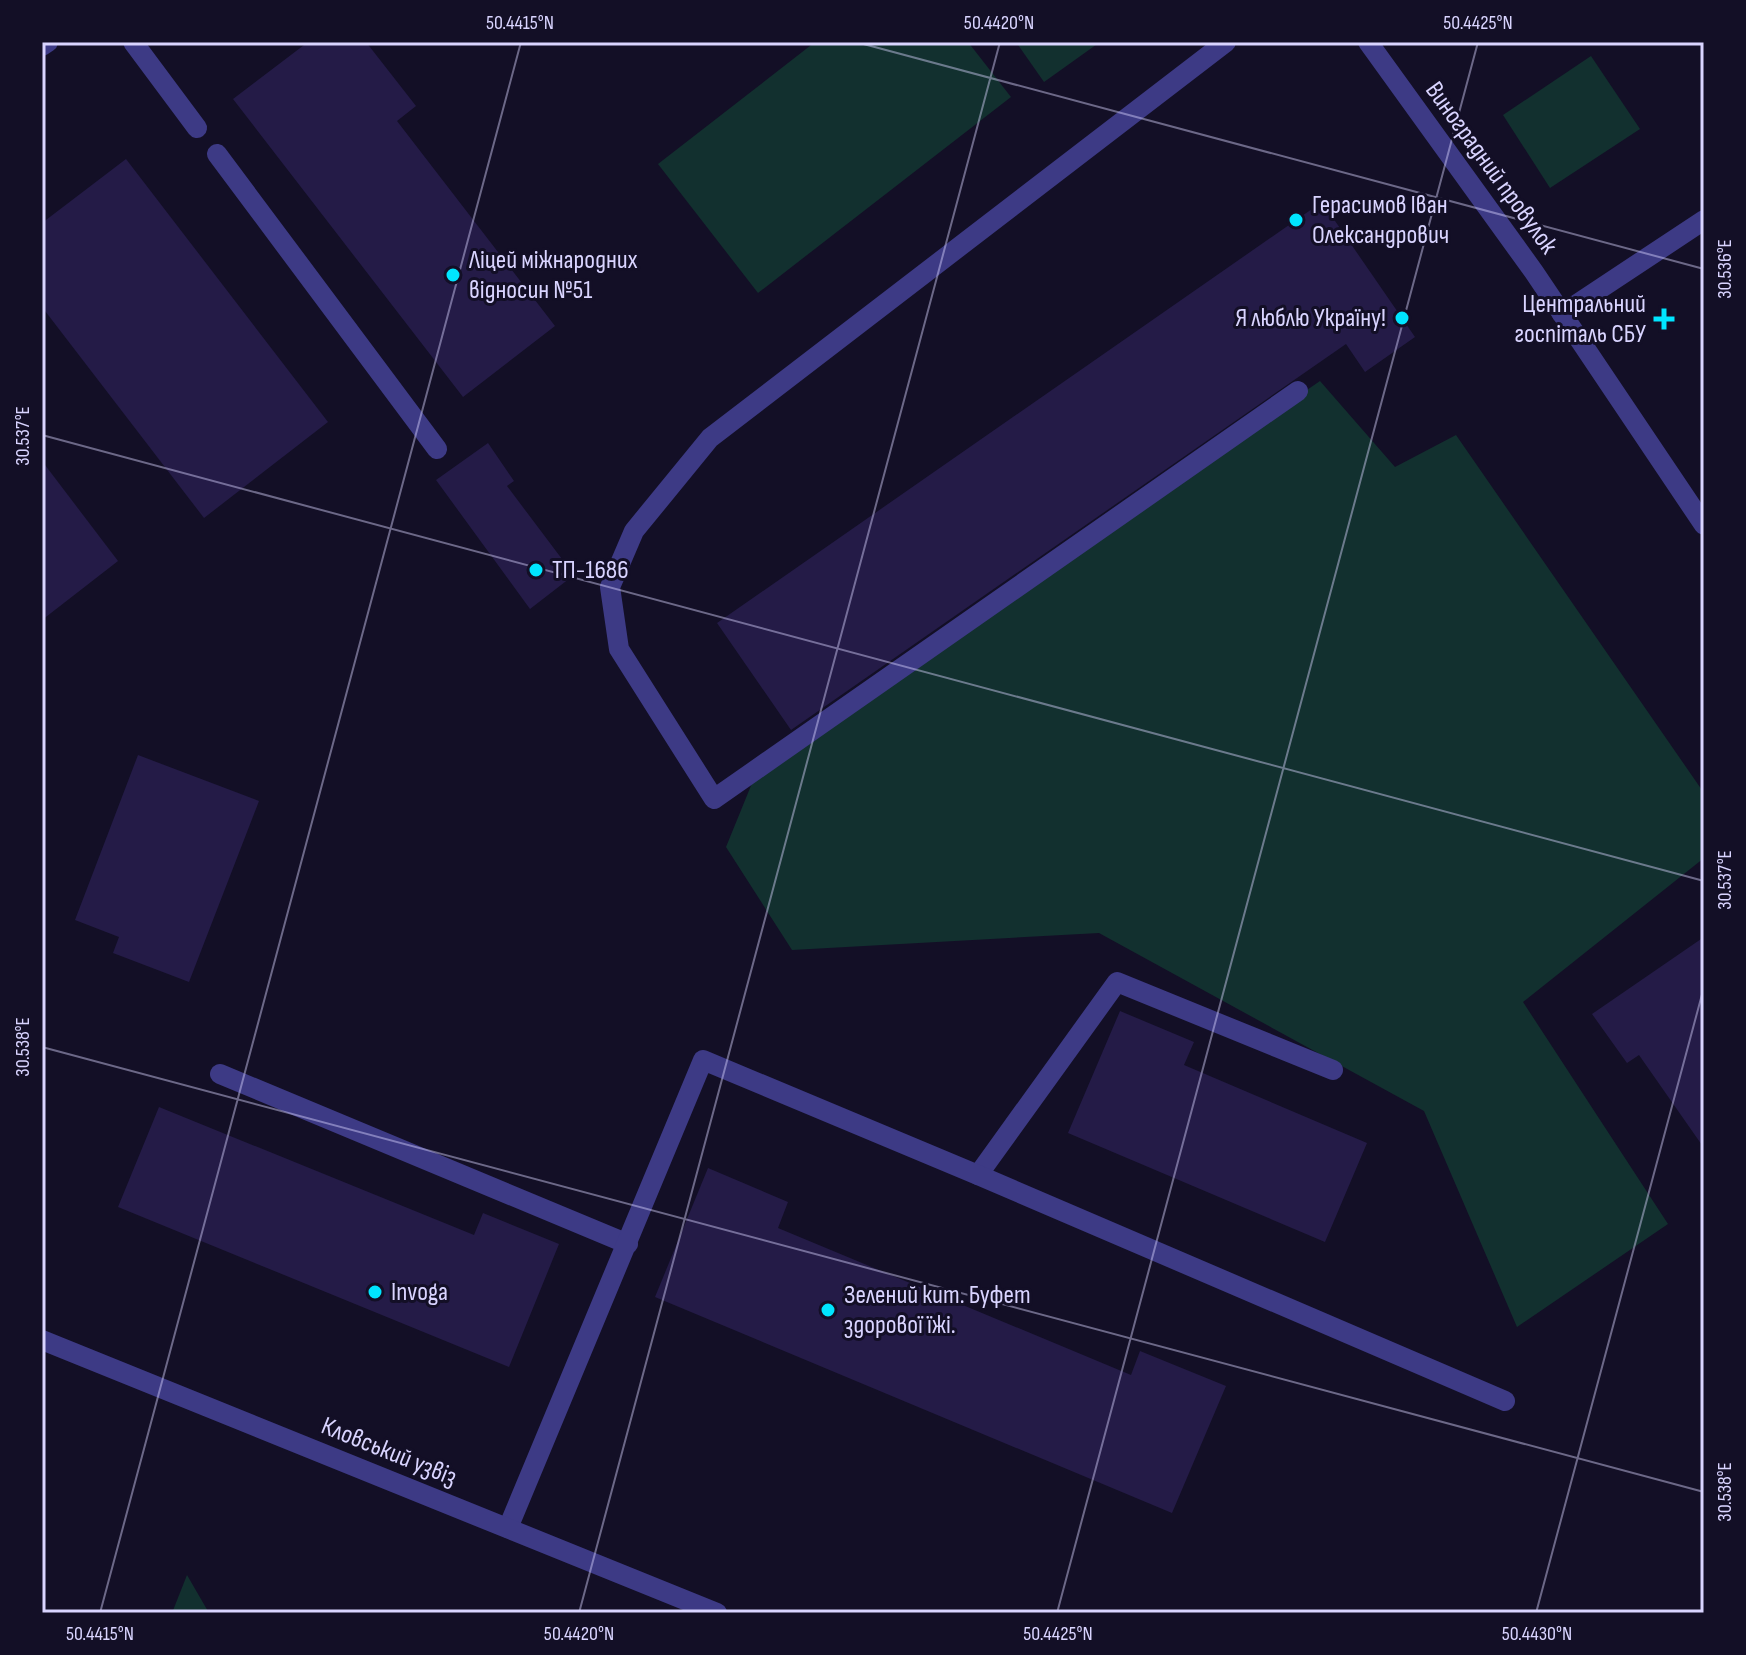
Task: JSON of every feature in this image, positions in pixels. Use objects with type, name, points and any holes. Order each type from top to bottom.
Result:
[{"type":"street","points":[[42,46],[48,42]]},
{"type":"street","points":[[133,42],[197,128]]},
{"type":"street","points":[[1226,42],[710,438],[634,531],[610,587],[619,649],[714,799],[1298,391]]},
{"type":"street","name":"Виноградний провулок","points":[[1368,42],[1562,314],[1704,525]]},
{"type":"street","points":[[217,154],[437,449]]},
{"type":"street","points":[[1562,314],[1704,220]]},
{"type":"street","points":[[978,1175],[1117,982],[1333,1070]]},
{"type":"street","points":[[508,1528],[703,1060],[1505,1401]]},
{"type":"street","points":[[220,1074],[628,1244]]},
{"type":"street","name":"Кловський узвіз","points":[[42,1340],[717,1613]]},
{"type":"green space","points":[[815,42],[968,42],[1011,97],[758,293],[658,164]]},
{"type":"green space","points":[[1016,42],[1100,42],[1044,82]]},
{"type":"green space","points":[[1591,56],[1640,129],[1550,188],[1503,115]]},
{"type":"green space","points":[[1320,381],[1395,467],[1456,435],[1704,793],[1704,858],[1523,1002],[1668,1224],[1517,1327],[1424,1111],[1099,933],[792,950],[726,847],[759,766]]},
{"type":"green space","points":[[187,1575],[209,1613],[172,1613]]},
{"type":"building","points":[[308,42],[366,42],[416,106],[397,121],[555,326],[463,397],[233,99]]},
{"type":"building","points":[[126,159],[328,422],[204,518],[42,307],[42,223]]},
{"type":"building","points":[[1322,202],[1415,337],[1365,372],[1346,344],[791,730],[717,623]]},
{"type":"building","points":[[488,443],[514,481],[507,486],[574,575],[530,609],[436,480]]},
{"type":"building","points":[[42,461],[118,561],[42,620]]},
{"type":"building","points":[[138,755],[259,801],[189,982],[113,953],[119,937],[75,920]]},
{"type":"building","points":[[1704,937],[1704,1148],[1639,1055],[1627,1063],[1592,1014]]},
{"type":"building","points":[[1120,1011],[1194,1042],[1184,1065],[1367,1143],[1325,1242],[1068,1133]]},
{"type":"building","points":[[159,1107],[474,1235],[483,1213],[559,1244],[509,1367],[118,1207]]},
{"type":"building","points":[[708,1168],[788,1202],[778,1228],[1131,1375],[1140,1351],[1226,1386],[1172,1513],[655,1297]]},
{"type":"place","name":"Герасимов Іван Олександрович","points":[[1296,220]]},
{"type":"place","name":"Ліцей міжнародних відносин №51","points":[[453,275]]},
{"type":"place","name":"Я люблю Україну!","points":[[1402,318]]},
{"type":"place","name":"Центральний госпіталь СБУ","points":[[1664,319]]},
{"type":"place","name":"ТП-1686","points":[[536,570]]},
{"type":"place","name":"Invoga","points":[[375,1292]]},
{"type":"place","name":"Зелений кит. Буфет здорової їжі.","points":[[828,1310]]}]
